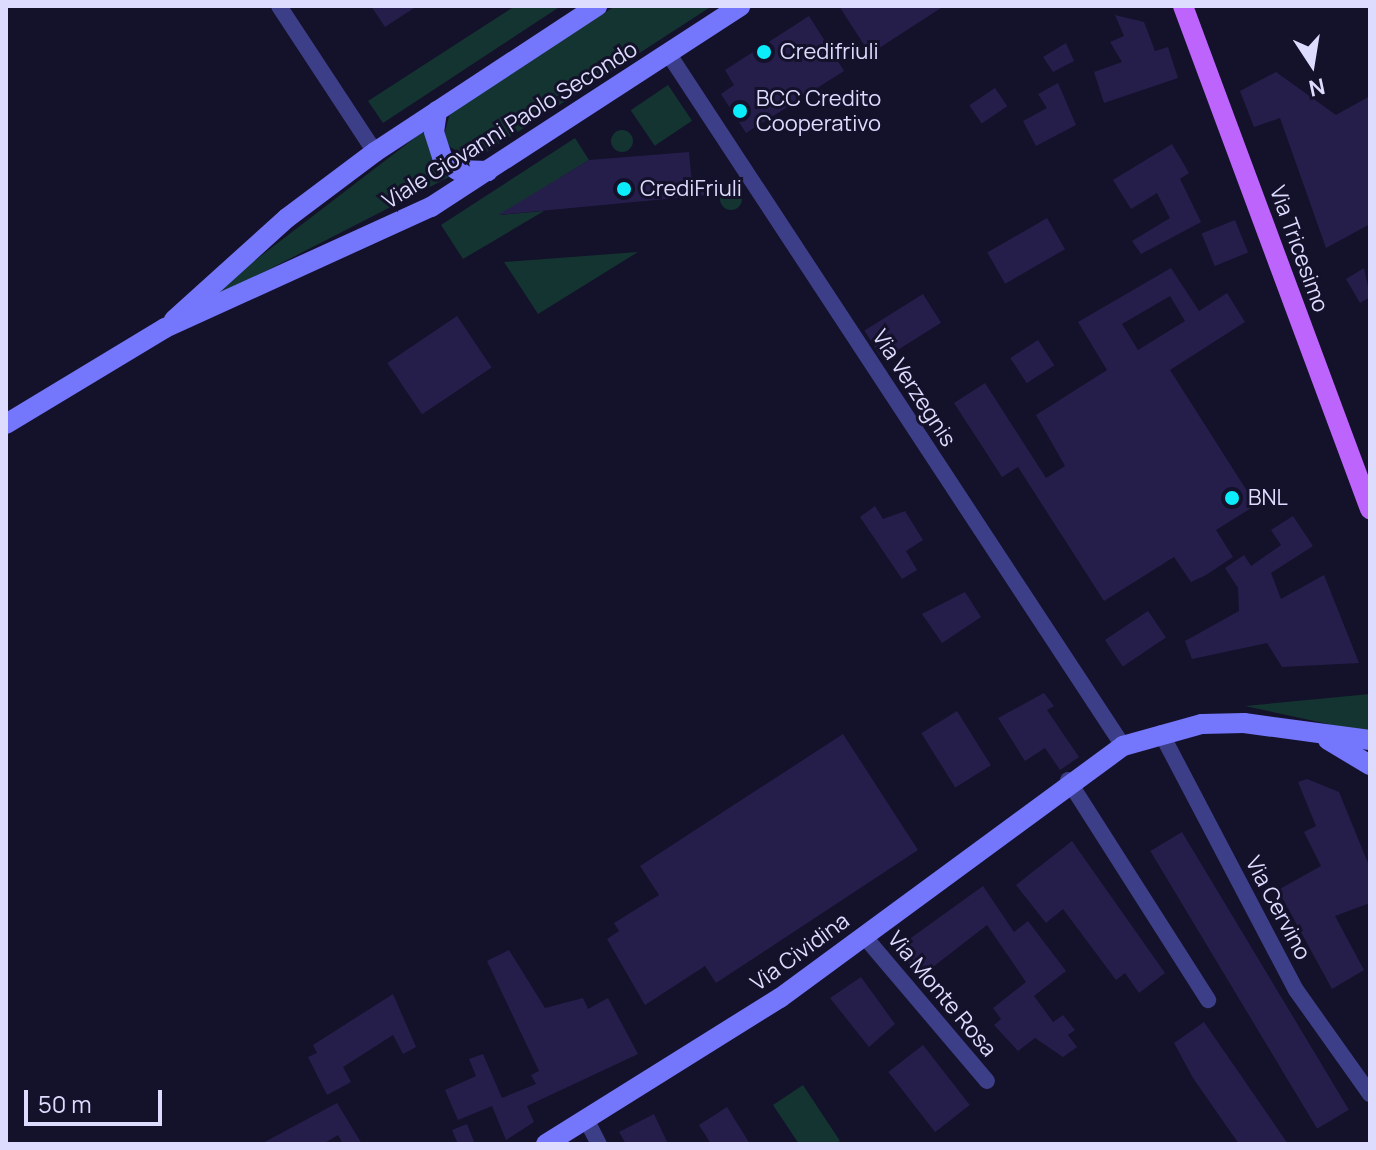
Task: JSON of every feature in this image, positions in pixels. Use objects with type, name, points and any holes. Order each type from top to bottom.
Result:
[{"type":"main road","name":"Viale Giovanni Paolo Secondo","points":[[165,328],[287,218],[375,152],[597,6]]},
{"type":"main road","name":"Viale Giovanni Paolo Secondo","points":[[6,424],[165,328],[356,246],[489,171],[741,6]]},
{"type":"main road","name":"Via Tricesimo","points":[[1183,6],[1370,509]]},
{"type":"main road","points":[[437,111],[434,132],[443,160],[457,170],[489,171]]},
{"type":"main road","name":"Via Cividina","points":[[546,1144],[864,936],[1068,780],[1123,746],[1161,733],[1244,723],[1321,736],[1370,740]]},
{"type":"main road","name":"Via Cividina","points":[[1321,736],[1370,765]]},
{"type":"street","points":[[279,6],[375,152]]},
{"type":"street","name":"Via Verzegnis","points":[[668,53],[1123,746]]},
{"type":"street","name":"Via Cervino","points":[[1161,733],[1296,990],[1370,1094]]},
{"type":"street","points":[[1068,780],[1208,1000]]},
{"type":"street","name":"Via Monte Rosa","points":[[864,936],[987,1081]]},
{"type":"street","points":[[586,1119],[599,1144]]},
{"type":"green space","points":[[515,6],[561,6],[383,123],[368,101]]},
{"type":"green space","points":[[615,6],[712,6],[487,152],[468,157],[450,147],[444,135],[450,113]]},
{"type":"green space","points":[[668,85],[692,121],[655,146],[631,110]]},
{"type":"green space","points":[[425,130],[455,174],[221,294],[219,288]]},
{"type":"green space","points":[[622,130],[630,133],[633,141],[630,149],[622,152],[614,149],[611,141],[614,133]]},
{"type":"green space","points":[[575,138],[589,160],[500,215],[544,211],[463,259],[441,225]]},
{"type":"green space","points":[[731,188],[739,191],[742,199],[739,207],[731,210],[723,207],[720,199],[723,191]]},
{"type":"green space","points":[[638,252],[538,314],[504,262]]},
{"type":"green space","points":[[1370,694],[1370,733],[1245,706]]},
{"type":"green space","points":[[803,1085],[840,1141],[834,1144],[799,1144],[773,1105]]},
{"type":"building","points":[[371,6],[417,6],[385,27]]},
{"type":"building","points":[[839,6],[944,6],[870,54]]},
{"type":"building","points":[[1115,15],[1144,22],[1155,51],[1168,47],[1178,78],[1104,103],[1094,72],[1122,62],[1110,42],[1124,36]]},
{"type":"building","points":[[809,16],[844,71],[746,133],[721,94],[734,85],[725,70]]},
{"type":"building","points":[[1066,43],[1074,61],[1053,72],[1043,57]]},
{"type":"building","points":[[1276,72],[1336,115],[1370,96],[1370,224],[1326,248],[1280,118],[1254,127],[1240,91]]},
{"type":"building","points":[[1058,83],[1076,125],[1036,146],[1023,121],[1047,108],[1038,94]]},
{"type":"building","points":[[995,88],[1007,106],[982,124],[969,105]]},
{"type":"building","points":[[1172,144],[1189,173],[1180,179],[1201,222],[1141,254],[1132,241],[1170,218],[1157,193],[1131,209],[1113,180]]},
{"type":"building","name":"CrediFriuli","points":[[689,152],[692,183],[706,181],[708,195],[498,215],[589,160]]},
{"type":"building","points":[[1047,218],[1065,249],[1005,284],[987,253]]},
{"type":"building","points":[[1235,220],[1248,252],[1215,266],[1202,233]]},
{"type":"building","points":[[1171,268],[1199,311],[1227,293],[1245,322],[1170,370],[1256,505],[1216,530],[1233,557],[1206,575],[1191,582],[1174,557],[1104,601],[1018,467],[1002,477],[954,403],[985,383],[1046,478],[1065,466],[1036,415],[1107,370],[1078,322]],"holes":[[[1170,296],[1185,321],[1138,350],[1122,324]]]},
{"type":"building","points":[[1364,268],[1370,297],[1360,303],[1346,279]]},
{"type":"building","points":[[923,294],[941,323],[883,359],[864,331]]},
{"type":"building","points":[[457,316],[492,367],[422,414],[387,363]]},
{"type":"building","points":[[1038,340],[1054,365],[1027,383],[1010,358]]},
{"type":"building","points":[[875,506],[883,519],[905,511],[923,540],[906,551],[917,570],[902,579],[860,517]]},
{"type":"building","points":[[1293,516],[1313,546],[1271,573],[1281,599],[1324,575],[1359,663],[1282,667],[1267,643],[1192,659],[1185,641],[1239,611],[1238,588],[1225,568],[1244,555],[1251,566],[1281,545],[1271,530]]},
{"type":"building","points":[[965,592],[981,617],[942,643],[922,614]]},
{"type":"building","points":[[1148,611],[1166,638],[1123,667],[1105,640]]},
{"type":"building","points":[[1044,693],[1054,706],[1047,710],[1079,757],[1060,770],[1045,748],[1025,761],[998,718]]},
{"type":"building","points":[[957,711],[991,765],[955,788],[921,733]]},
{"type":"building","points":[[843,734],[918,850],[716,983],[705,966],[645,1005],[607,939],[619,931],[614,923],[659,895],[640,866]]},
{"type":"building","points":[[1307,779],[1339,792],[1370,868],[1370,903],[1335,916],[1364,970],[1332,989],[1278,890],[1321,866],[1304,832],[1316,826],[1298,782]]},
{"type":"building","points":[[1182,832],[1349,1110],[1317,1129],[1150,851]]},
{"type":"building","points":[[1072,841],[1165,973],[1139,993],[1125,973],[1116,980],[1063,909],[1046,923],[1016,885]]},
{"type":"building","points":[[983,886],[1014,932],[1028,921],[1066,971],[1034,996],[1053,1022],[1063,1015],[1075,1030],[1068,1035],[1077,1047],[1063,1057],[1035,1038],[1018,1051],[994,1025],[1001,1019],[993,1008],[1026,982],[987,925],[920,977],[897,948]]},
{"type":"building","points":[[509,950],[545,1008],[583,998],[588,1009],[608,998],[638,1054],[527,1106],[534,1122],[506,1140],[492,1106],[458,1120],[445,1090],[476,1076],[469,1059],[483,1054],[502,1098],[536,1084],[531,1075],[539,1071],[487,961]]},
{"type":"building","points":[[861,977],[895,1024],[869,1047],[830,998]]},
{"type":"building","points":[[393,994],[416,1047],[403,1054],[393,1035],[343,1067],[351,1082],[327,1095],[308,1057],[317,1053],[313,1045]]},
{"type":"building","points":[[1204,1022],[1288,1144],[1239,1144],[1193,1078],[1174,1043]]},
{"type":"building","points":[[923,1045],[970,1105],[935,1132],[888,1072]]},
{"type":"building","points":[[337,1103],[362,1144],[343,1144],[338,1135],[323,1144],[261,1144]]},
{"type":"building","points":[[727,1107],[750,1144],[711,1144],[699,1125]]},
{"type":"building","points":[[654,1114],[668,1144],[626,1144],[619,1132]]},
{"type":"building","points":[[467,1124],[475,1144],[458,1144],[452,1130]]},
{"type":"place","name":"Credifriuli","points":[[764,52]]},
{"type":"place","name":"BCC Credito Cooperativo","points":[[740,111]]},
{"type":"place","name":"CrediFriuli","points":[[624,189]]},
{"type":"place","name":"BNL","points":[[1232,498]]}]
